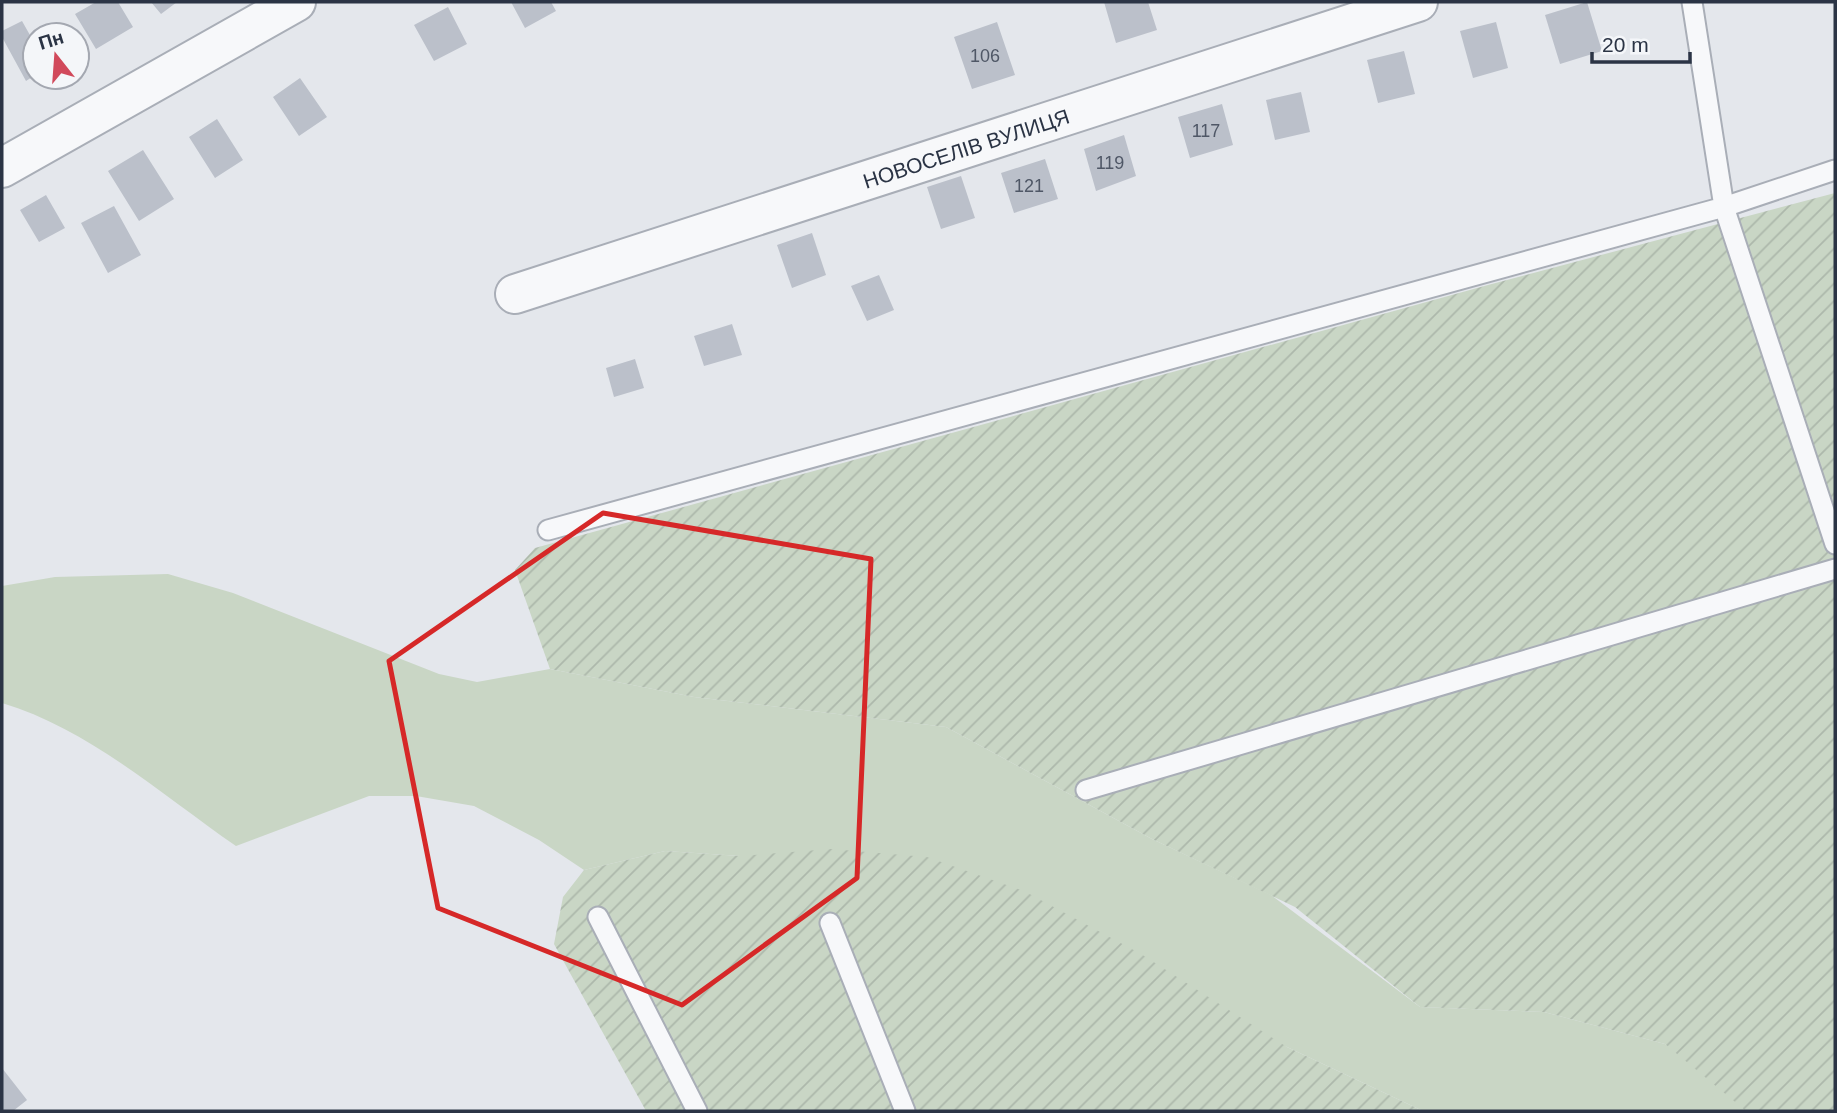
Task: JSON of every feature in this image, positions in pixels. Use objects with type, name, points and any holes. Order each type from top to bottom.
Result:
[{"type":"street","points":[[2,169],[296,2]]},
{"type":"street","name":"НОВОСЕЛІВ ВУЛИЦЯ","points":[[515,294],[1418,2]]},
{"type":"lane","points":[[1692,2],[1724,207],[1835,544]]},
{"type":"lane","points":[[548,530],[1724,207],[1835,170]]},
{"type":"lane","points":[[1086,790],[1835,569]]},
{"type":"lane","points":[[598,916],[697,1111]]},
{"type":"lane","points":[[830,923],[905,1111]]},
{"type":"highlighted area","points":[[603,513],[871,559],[857,878],[682,1005],[438,908],[389,661]]},
{"type":"green space","points":[[1835,193],[1835,1111],[1746,1111],[1665,1044],[1544,1012],[1420,1007],[1295,907],[1152,839],[946,727],[694,697],[550,669],[515,570],[535,548],[1488,285]]},
{"type":"green space","points":[[168,574],[233,593],[439,674],[477,682],[550,669],[694,697],[946,727],[1152,839],[1271,895],[1420,1007],[1544,1012],[1665,1044],[1765,1111],[1423,1111],[1287,1047],[740,856],[665,851],[584,870],[539,840],[474,806],[416,796],[369,796],[236,846],[95,746],[65,729],[2,703],[2,586],[55,577]]},
{"type":"green space","points":[[831,849],[927,857],[1024,891],[1141,954],[1287,1047],[1423,1111],[646,1111],[554,944],[563,897],[584,870],[665,851],[740,856]]},
{"type":"building","points":[[96,2],[118,2],[133,27],[96,49],[91,41],[91,21],[79,21],[75,14]]},
{"type":"building","points":[[151,2],[177,2],[161,14]]},
{"type":"building","points":[[511,2],[551,2],[556,11],[525,28]]},
{"type":"building","points":[[1104,2],[1148,2],[1157,30],[1116,43]]},
{"type":"building","points":[[1587,2],[1602,51],[1560,64],[1545,15]]},
{"type":"building","points":[[448,7],[467,44],[434,61],[414,25]]},
{"type":"building","points":[[21,22],[21,72],[2,37],[2,31]]},
{"type":"building","points":[[997,22],[1015,75],[972,89],[954,37]]},
{"type":"building","points":[[1496,22],[1508,68],[1473,78],[1460,31]]},
{"type":"building","points":[[1404,51],[1415,94],[1378,103],[1367,60]]},
{"type":"building","points":[[300,78],[327,117],[299,136],[273,97]]},
{"type":"building","points":[[1301,92],[1310,132],[1275,140],[1266,100]]},
{"type":"building","points":[[1222,104],[1233,145],[1190,158],[1178,117]]},
{"type":"building","points":[[217,119],[243,160],[215,178],[189,137]]},
{"type":"building","points":[[1124,135],[1136,176],[1096,191],[1084,149]]},
{"type":"building","points":[[143,150],[174,199],[139,221],[108,171]]},
{"type":"building","points":[[1045,159],[1058,199],[1014,213],[1001,173]]},
{"type":"building","points":[[961,176],[975,218],[941,229],[927,187]]},
{"type":"building","points":[[46,195],[65,228],[39,242],[20,210]]},
{"type":"building","points":[[114,206],[141,255],[108,273],[81,223]]},
{"type":"building","points":[[812,233],[826,275],[792,288],[777,245]]},
{"type":"building","points":[[879,275],[894,310],[867,321],[851,286]]},
{"type":"building","points":[[732,324],[742,355],[704,366],[694,336]]},
{"type":"building","points":[[635,359],[644,388],[614,397],[606,368]]},
{"type":"building","points":[[2,1068],[27,1100],[13,1111],[2,1111]]}]
